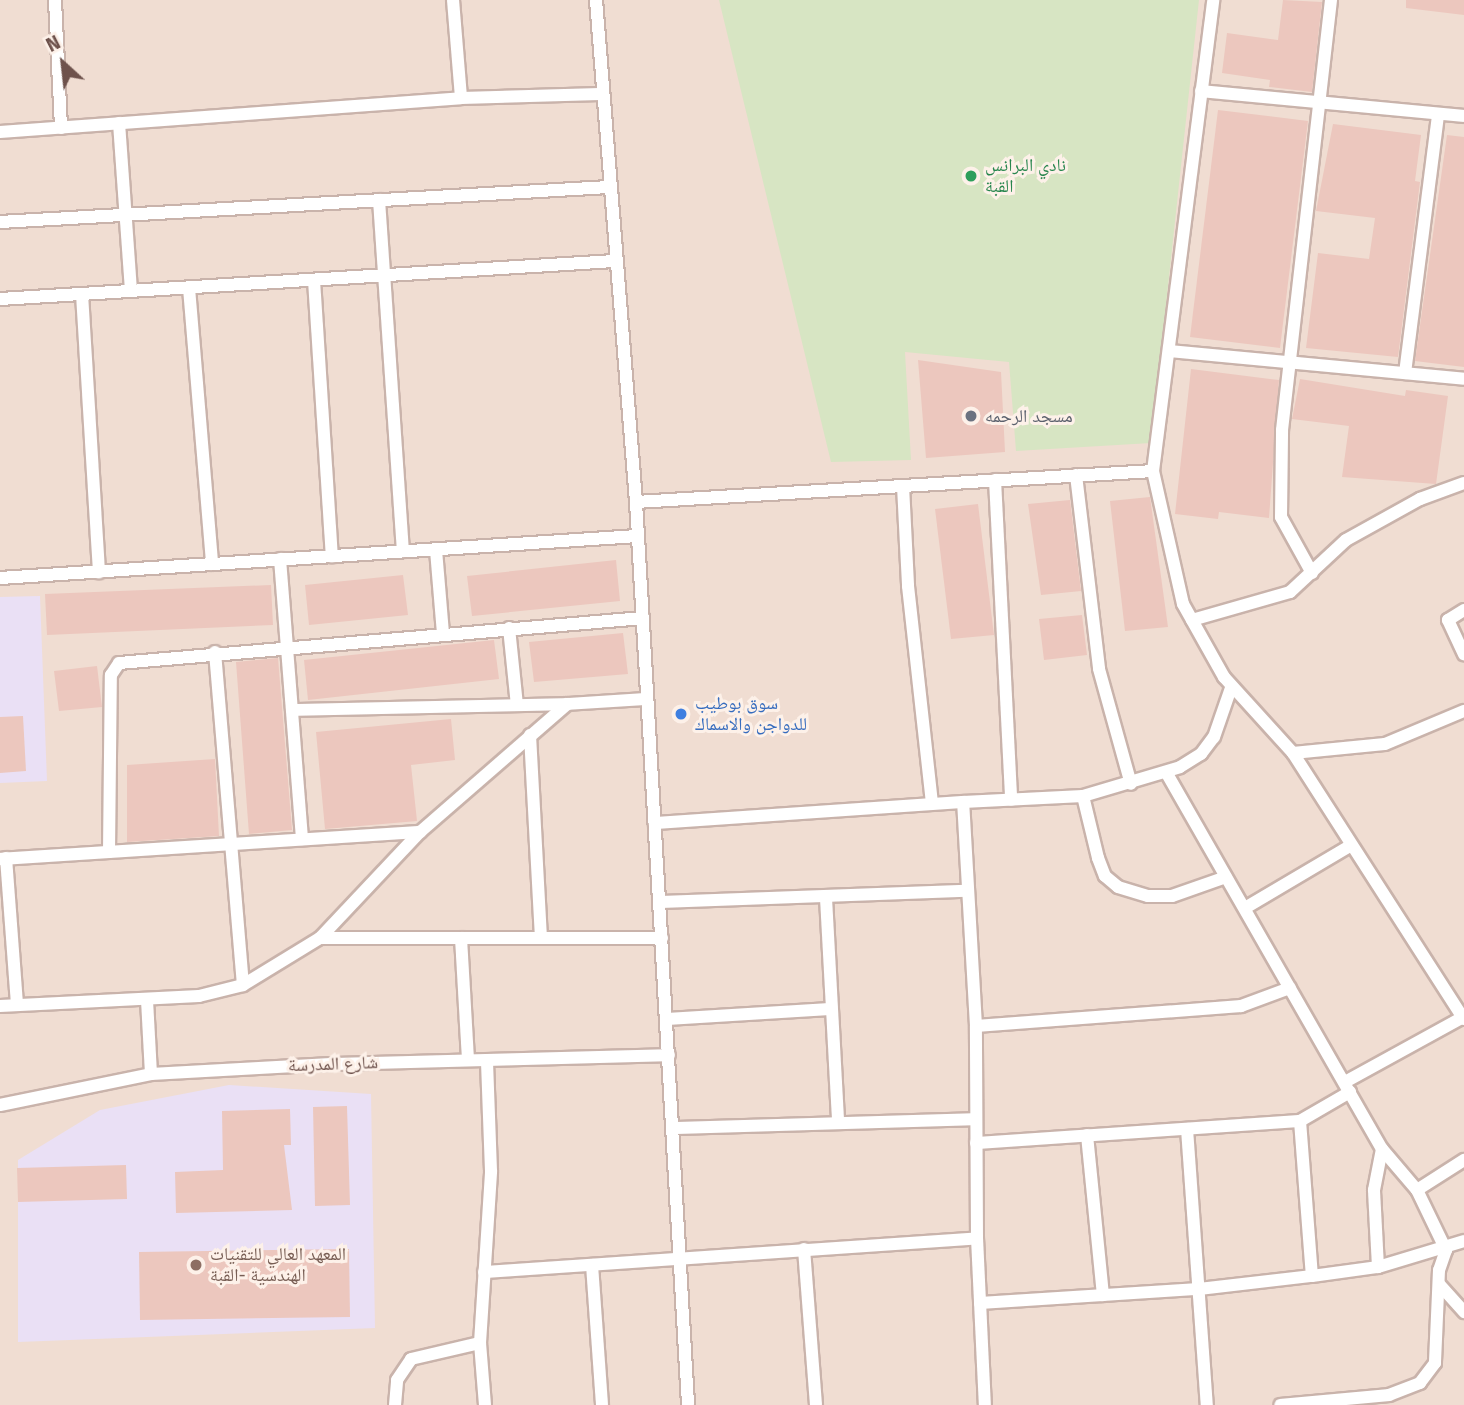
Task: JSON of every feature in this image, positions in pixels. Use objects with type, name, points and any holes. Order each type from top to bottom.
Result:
[{"type":"street","points":[[55,0],[61,128]]},
{"type":"street","points":[[453,0],[461,98]]},
{"type":"street","points":[[596,0],[600,94],[636,502],[688,1405]]},
{"type":"street","points":[[976,1143],[1300,1121],[1347,1087],[1463,1018],[1350,846],[1293,752],[1231,688],[1192,620],[1171,563],[1153,471],[1213,0]]},
{"type":"street","points":[[1312,573],[1291,541],[1282,517],[1288,364],[1322,102],[1331,0]]},
{"type":"street","points":[[1201,91],[1464,116]]},
{"type":"street","points":[[0,132],[461,98],[600,94]]},
{"type":"street","points":[[1405,373],[1437,114]]},
{"type":"street","points":[[119,123],[131,291]]},
{"type":"street","points":[[0,222],[608,187]]},
{"type":"street","points":[[379,200],[403,551]]},
{"type":"street","points":[[0,299],[615,261]]},
{"type":"street","points":[[314,280],[332,556]]},
{"type":"street","points":[[189,288],[212,564]]},
{"type":"street","points":[[82,294],[99,572]]},
{"type":"street","points":[[1170,351],[1464,379]]},
{"type":"street","points":[[636,502],[1153,471]]},
{"type":"street","points":[[1076,475],[1099,669],[1131,784]]},
{"type":"street","points":[[995,481],[1011,800]]},
{"type":"street","points":[[1192,620],[1290,592],[1346,540],[1420,499],[1464,483]]},
{"type":"street","points":[[903,486],[908,586],[932,802]]},
{"type":"street","points":[[0,578],[638,536]]},
{"type":"street","points":[[436,550],[443,633]]},
{"type":"street","points":[[280,559],[302,839]]},
{"type":"street","points":[[1464,610],[1448,620],[1464,654]]},
{"type":"street","points":[[109,852],[113,669],[128,660],[643,618]]},
{"type":"street","points":[[509,628],[517,705]]},
{"type":"street","points":[[215,652],[229,845],[243,985]]},
{"type":"street","points":[[655,823],[932,802],[1083,796],[1166,772],[1201,754],[1214,737],[1231,688]]},
{"type":"street","points":[[292,710],[567,704],[647,699]]},
{"type":"street","points":[[0,1006],[147,1000],[210,994],[243,985],[320,938],[420,832],[567,704]]},
{"type":"street","points":[[1293,752],[1385,744],[1464,711]]},
{"type":"street","points":[[530,735],[541,938]]},
{"type":"street","points":[[1166,772],[1382,1149],[1417,1190],[1446,1250],[1439,1284],[1435,1363],[1420,1383],[1389,1395],[1280,1405]]},
{"type":"street","points":[[1083,796],[1098,858],[1105,876],[1118,887],[1147,896],[1172,896],[1226,877]]},
{"type":"street","points":[[963,802],[976,1026],[977,1238],[985,1405]]},
{"type":"street","points":[[18,1004],[3,859],[420,832]]},
{"type":"street","points":[[1245,908],[1350,846]]},
{"type":"street","points":[[660,902],[967,891]]},
{"type":"street","points":[[826,898],[838,1123]]},
{"type":"street","points":[[320,938],[662,938]]},
{"type":"street","points":[[461,938],[468,1060]]},
{"type":"street","points":[[976,1026],[1241,1006],[1290,988]]},
{"type":"street","points":[[147,1000],[151,1074]]},
{"type":"street","points":[[667,1019],[830,1009]]},
{"type":"street","name":"شارع المدرسة","points":[[0,1105],[151,1074],[468,1060],[669,1055]]},
{"type":"street","points":[[485,1405],[480,1343],[491,1171],[486,1060]]},
{"type":"street","points":[[674,1128],[975,1119]]},
{"type":"street","points":[[1300,1121],[1312,1276]]},
{"type":"street","points":[[1187,1129],[1207,1405]]},
{"type":"street","points":[[1087,1135],[1103,1295]]},
{"type":"street","points":[[1378,1267],[1374,1190],[1382,1149]]},
{"type":"street","points":[[1417,1190],[1464,1160]]},
{"type":"street","points":[[484,1272],[977,1238]]},
{"type":"street","points":[[980,1303],[1199,1289],[1312,1276],[1378,1267],[1446,1250],[1464,1241]]},
{"type":"street","points":[[804,1250],[816,1405]]},
{"type":"street","points":[[592,1265],[602,1405]]},
{"type":"street","points":[[1439,1284],[1464,1312]]},
{"type":"street","points":[[395,1405],[397,1380],[411,1359],[480,1343]]},
{"type":"shaded area","points":[[0,0],[1464,0],[1464,1405],[0,1405]]},
{"type":"shaded area","points":[[40,596],[47,781],[0,783],[0,597]]},
{"type":"shaded area","name":"المعهد العالي للتقنيات الهندسية -القبة","points":[[229,1085],[371,1094],[375,1328],[18,1342],[18,1160],[100,1110]]},
{"type":"green space","name":"نادي البرانس القبة","points":[[719,0],[1199,0],[1151,443],[1016,451],[1009,362],[905,352],[911,460],[831,462]]},
{"type":"building","points":[[1283,0],[1322,2],[1312,92],[1269,87],[1270,80],[1222,73],[1227,33],[1278,40]]},
{"type":"building","points":[[1406,0],[1464,0],[1464,15],[1406,8]]},
{"type":"building","points":[[1218,110],[1308,121],[1280,348],[1190,337]]},
{"type":"building","points":[[1333,124],[1421,135],[1415,181],[1420,182],[1398,357],[1306,348],[1318,253],[1369,259],[1375,218],[1316,211]]},
{"type":"building","points":[[1447,135],[1464,137],[1464,367],[1415,361]]},
{"type":"building","points":[[918,360],[1001,372],[1005,452],[926,458]]},
{"type":"building","points":[[1191,369],[1279,380],[1269,518],[1219,512],[1218,519],[1175,514]]},
{"type":"building","points":[[1300,379],[1405,396],[1406,390],[1448,396],[1436,484],[1342,477],[1349,426],[1292,419]]},
{"type":"building","points":[[1150,497],[1168,627],[1125,631],[1110,501]]},
{"type":"building","points":[[1070,500],[1081,591],[1041,595],[1028,504]]},
{"type":"building","points":[[978,504],[994,635],[951,639],[935,509]]},
{"type":"building","points":[[616,560],[620,601],[472,616],[467,576]]},
{"type":"building","points":[[403,575],[408,615],[309,625],[305,585]]},
{"type":"building","points":[[271,585],[273,625],[47,635],[45,594]]},
{"type":"building","points":[[1082,615],[1087,655],[1044,660],[1039,619]]},
{"type":"building","points":[[623,633],[628,674],[534,682],[529,642]]},
{"type":"building","points":[[494,640],[499,679],[308,700],[304,660]]},
{"type":"building","points":[[278,658],[292,830],[249,834],[236,662]]},
{"type":"building","points":[[97,666],[102,707],[59,711],[54,671]]},
{"type":"building","points":[[23,716],[26,771],[0,773],[0,717]]},
{"type":"building","points":[[451,719],[455,760],[411,765],[417,821],[325,829],[316,732]]},
{"type":"building","points":[[215,759],[219,836],[127,842],[127,765]]},
{"type":"building","points":[[347,1106],[350,1205],[315,1206],[313,1107]]},
{"type":"building","points":[[290,1109],[291,1145],[284,1145],[292,1210],[176,1213],[175,1172],[223,1170],[222,1111]]},
{"type":"building","points":[[126,1165],[127,1199],[18,1202],[17,1168]]},
{"type":"building","points":[[349,1249],[350,1317],[140,1320],[139,1252]]},
{"type":"place","name":"نادي البرانس القبة","points":[[971,176]]},
{"type":"place","name":"مسجد الرحمه","points":[[971,416]]},
{"type":"place","name":"سوق بوطيب للدواجن والاسماك","points":[[681,714]]},
{"type":"place","name":"المعهد العالي للتقنيات الهندسية -القبة","points":[[196,1265]]}]
